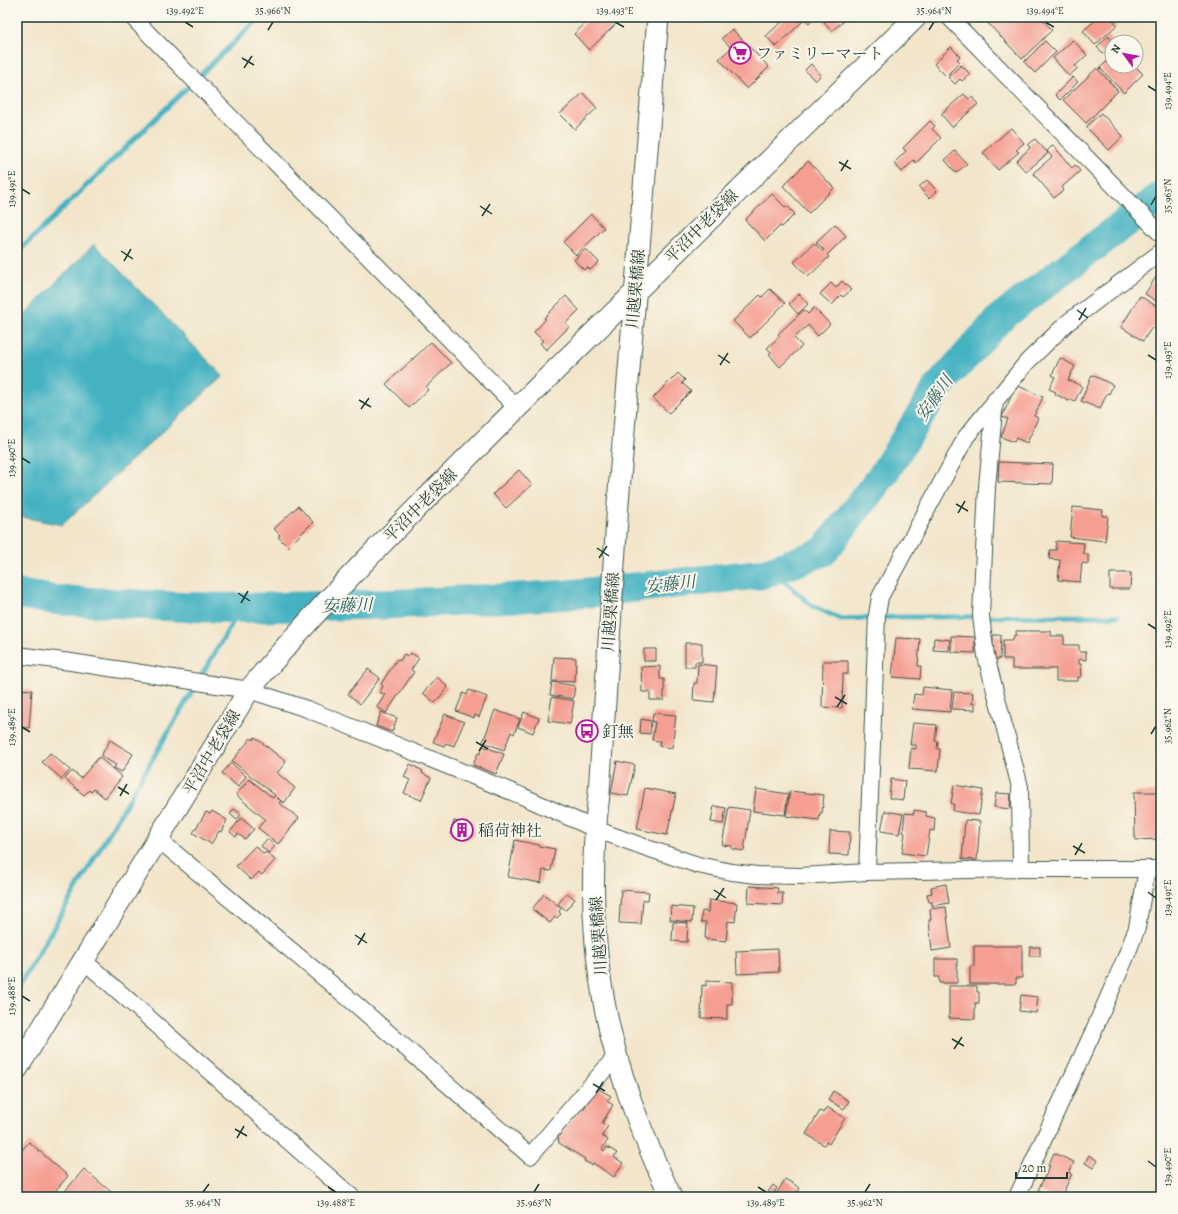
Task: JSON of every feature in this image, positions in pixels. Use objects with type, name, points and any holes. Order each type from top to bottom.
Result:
[{"type":"main road","name":"川越栗橋線","points":[[658,17],[609,631],[599,793],[595,829],[594,894],[597,954],[604,1002],[617,1055],[634,1109],[650,1152],[671,1197]]},
{"type":"main road","name":"平沼中老袋線","points":[[17,1069],[249,690],[285,646],[366,559],[517,408],[916,17]]},
{"type":"street","points":[[132,17],[517,408]]},
{"type":"street","points":[[949,17],[1161,234]]},
{"type":"street","points":[[866,872],[877,615],[880,597],[966,437],[995,400],[1027,362],[1067,324],[1161,252]]},
{"type":"street","points":[[995,400],[987,487],[981,616],[986,656],[1020,787],[1021,869]]},
{"type":"street","points":[[17,655],[249,690],[306,709],[522,796],[595,829],[698,865],[732,872],[757,875],[801,876],[866,872],[1021,869],[1154,869],[1137,928],[1125,959],[1017,1197]]},
{"type":"street","points":[[158,839],[353,1002],[530,1156],[617,1055]]},
{"type":"street","points":[[83,960],[352,1197]]},
{"type":"water","points":[[94,244],[223,376],[62,525],[17,516],[17,322]]},
{"type":"building","points":[[592,17],[613,17],[618,22],[589,50],[574,34]]},
{"type":"building","points":[[787,17],[815,17],[809,23],[805,19],[776,47],[766,36]]},
{"type":"building","points":[[831,17],[839,17],[843,22],[831,31],[824,22]]},
{"type":"building","points":[[988,17],[1040,17],[1052,30],[1022,59],[985,20]]},
{"type":"building","points":[[1099,17],[1111,17],[1117,25],[1107,34],[1104,34],[1104,37],[1095,45],[1083,31]]},
{"type":"building","name":"ファミリーマート","points":[[732,29],[769,67],[747,89],[719,59],[731,48],[722,38]]},
{"type":"building","points":[[1073,40],[1087,55],[1075,66],[1078,68],[1069,76],[1053,58]]},
{"type":"building","points":[[1104,40],[1104,53],[1103,54],[1097,47]]},
{"type":"building","points":[[1045,41],[1056,52],[1035,73],[1024,62]]},
{"type":"building","points":[[951,47],[960,56],[957,59],[960,62],[946,76],[934,64]]},
{"type":"building","points":[[811,64],[821,75],[815,81],[805,70]]},
{"type":"building","points":[[1104,64],[1104,72],[1100,68]]},
{"type":"building","points":[[961,65],[970,74],[962,81],[960,79],[955,84],[948,77]]},
{"type":"building","points":[[1097,68],[1118,91],[1086,123],[1063,100]]},
{"type":"building","points":[[1106,74],[1143,74],[1124,93]]},
{"type":"building","points":[[1073,77],[1078,82],[1060,100],[1055,95]]},
{"type":"building","points":[[583,93],[597,108],[575,129],[560,114]]},
{"type":"building","points":[[964,94],[969,99],[972,97],[978,104],[952,127],[941,114]]},
{"type":"building","points":[[1101,113],[1123,136],[1109,150],[1086,127]]},
{"type":"building","points":[[930,121],[935,126],[932,129],[941,138],[916,163],[914,160],[902,172],[894,163],[906,151],[903,148]]},
{"type":"building","points":[[1011,128],[1024,143],[1016,150],[1019,152],[998,170],[983,153]]},
{"type":"building","points":[[1035,139],[1048,153],[1026,172],[1016,161],[1030,148],[1028,145]]},
{"type":"building","points":[[1053,145],[1072,168],[1075,165],[1080,171],[1062,187],[1064,190],[1054,198],[1033,173],[1052,157],[1047,151]]},
{"type":"building","points":[[955,151],[967,164],[956,173],[945,160]]},
{"type":"building","points":[[808,161],[834,188],[809,213],[783,186]]},
{"type":"building","points":[[927,180],[937,191],[929,198],[919,187]]},
{"type":"building","points":[[772,194],[785,207],[787,206],[795,214],[765,241],[745,220]]},
{"type":"building","points":[[591,214],[604,228],[576,255],[563,242]]},
{"type":"building","points":[[835,224],[846,236],[827,255],[829,257],[808,277],[794,262],[814,243],[822,251],[824,250],[816,242]]},
{"type":"building","points":[[586,249],[599,262],[590,270],[587,267],[584,270],[574,260]]},
{"type":"building","points":[[1161,269],[1161,304],[1145,294]]},
{"type":"building","points":[[842,281],[851,290],[843,297],[841,295],[832,305],[820,294],[831,283],[836,288]]},
{"type":"building","points":[[770,289],[785,303],[750,338],[733,321],[760,295],[762,297]]},
{"type":"building","points":[[799,294],[808,304],[798,314],[789,304]]},
{"type":"building","points":[[566,296],[579,310],[566,323],[569,327],[546,350],[540,343],[543,341],[534,332],[546,319],[544,318]]},
{"type":"building","points":[[1140,296],[1161,309],[1159,317],[1161,322],[1156,329],[1152,327],[1143,341],[1121,327]]},
{"type":"building","points":[[814,308],[830,324],[818,336],[808,325],[794,338],[802,346],[780,367],[769,354],[771,352],[767,348],[780,336],[778,334],[804,310],[808,314]]},
{"type":"building","points":[[431,342],[451,363],[426,387],[428,390],[409,408],[386,384]]},
{"type":"building","points":[[1060,358],[1075,366],[1068,380],[1082,386],[1075,401],[1070,399],[1069,401],[1055,394],[1056,392],[1049,389],[1055,377],[1052,375]]},
{"type":"building","points":[[678,373],[685,380],[682,383],[691,391],[669,413],[653,398]]},
{"type":"building","points":[[1092,375],[1113,385],[1109,394],[1107,393],[1100,409],[1081,401]]},
{"type":"building","points":[[1016,385],[1043,397],[1034,416],[1038,418],[1027,443],[1016,438],[1014,442],[1001,437],[1008,419],[1002,417]]},
{"type":"building","points":[[999,462],[1053,464],[1052,484],[998,482]]},
{"type":"building","points":[[519,470],[532,485],[506,508],[493,494]]},
{"type":"building","points":[[298,506],[313,522],[288,547],[278,537],[280,535],[274,529]]},
{"type":"building","points":[[1073,507],[1103,510],[1102,516],[1108,516],[1105,541],[1070,537]]},
{"type":"building","points":[[1056,541],[1084,543],[1083,553],[1088,554],[1088,564],[1082,563],[1080,582],[1058,580],[1060,560],[1049,559],[1050,550],[1056,550]]},
{"type":"building","points":[[1110,573],[1131,573],[1130,589],[1110,589]]},
{"type":"building","points":[[1016,631],[1051,631],[1051,636],[1064,636],[1064,645],[1079,645],[1079,652],[1086,652],[1086,660],[1079,659],[1082,677],[1078,677],[1078,681],[1056,681],[1056,669],[1012,669],[1012,659],[1003,659],[1003,640],[1013,640],[1014,635],[1016,635]]},
{"type":"building","points":[[993,635],[1001,635],[1000,659],[993,659]]},
{"type":"building","points":[[951,636],[975,637],[975,653],[951,652]]},
{"type":"building","points":[[896,638],[920,639],[918,666],[921,666],[920,679],[892,677]]},
{"type":"building","points":[[934,638],[950,640],[949,651],[933,650]]},
{"type":"building","points":[[685,643],[702,643],[702,662],[695,662],[695,667],[685,667]]},
{"type":"building","points":[[644,649],[656,649],[656,661],[644,661]]},
{"type":"building","points":[[411,653],[419,658],[411,670],[414,672],[386,713],[377,707],[385,695],[380,692],[383,686],[381,684],[397,659],[400,661],[404,654],[408,656]]},
{"type":"building","points":[[554,657],[576,658],[575,682],[552,681]]},
{"type":"building","points":[[823,661],[848,661],[848,674],[843,674],[842,708],[822,707]]},
{"type":"building","points":[[698,664],[717,666],[714,702],[693,700],[694,683],[697,683]]},
{"type":"building","points":[[660,666],[660,679],[664,679],[664,700],[650,700],[650,692],[642,692],[641,667]]},
{"type":"building","points":[[368,669],[380,678],[360,704],[348,694]]},
{"type":"building","points":[[437,677],[448,687],[435,703],[423,693]]},
{"type":"building","points":[[552,682],[575,686],[573,699],[550,695]]},
{"type":"building","points":[[923,687],[952,690],[950,712],[912,709],[914,694],[922,695]]},
{"type":"building","points":[[17,689],[32,690],[29,728],[17,727]]},
{"type":"building","points":[[469,690],[487,697],[479,717],[475,715],[474,718],[456,711],[463,693],[467,695]]},
{"type":"building","points":[[954,692],[973,693],[972,704],[975,704],[975,710],[952,709]]},
{"type":"building","points":[[552,697],[574,701],[570,724],[548,721]]},
{"type":"building","points":[[495,710],[520,719],[514,734],[511,732],[504,750],[483,742]]},
{"type":"building","points":[[381,712],[397,718],[392,732],[376,726]]},
{"type":"building","points":[[524,712],[539,718],[533,733],[518,727]]},
{"type":"building","points":[[653,713],[676,715],[672,748],[659,746],[660,741],[652,740],[655,722],[652,722]]},
{"type":"building","points":[[445,714],[464,722],[454,746],[446,743],[444,746],[433,742]]},
{"type":"building","points":[[641,719],[651,721],[650,734],[640,733]]},
{"type":"building","points":[[913,723],[937,725],[935,741],[938,741],[937,749],[940,749],[938,771],[909,769],[911,748],[916,749],[916,745],[910,745]]},
{"type":"building","points":[[255,737],[286,762],[277,773],[295,788],[284,803],[276,797],[281,801],[279,803],[299,818],[278,844],[258,828],[265,819],[236,795],[249,779],[273,798],[275,795],[232,761],[251,738],[253,740]]},
{"type":"building","points":[[110,740],[133,754],[122,772],[114,768],[116,765],[101,756]]},
{"type":"building","points":[[483,746],[504,754],[496,774],[473,765]]},
{"type":"building","points":[[50,753],[70,770],[62,779],[42,762]]},
{"type":"building","points":[[99,757],[122,777],[105,798],[94,789],[91,792],[89,790],[84,795],[65,779],[72,771],[81,778]]},
{"type":"building","points":[[617,761],[635,765],[628,796],[611,793]]},
{"type":"building","points":[[231,763],[246,776],[238,787],[222,773]]},
{"type":"building","points":[[410,764],[423,771],[422,773],[431,778],[421,800],[404,793],[410,780],[404,777]]},
{"type":"building","points":[[891,779],[905,781],[903,800],[889,798]]},
{"type":"building","points":[[954,785],[983,790],[979,815],[953,811],[954,804],[951,804]]},
{"type":"building","points":[[645,788],[676,794],[667,835],[637,829]]},
{"type":"building","points":[[756,789],[788,794],[785,815],[753,811]]},
{"type":"building","points":[[790,791],[824,795],[822,813],[820,813],[819,820],[786,816]]},
{"type":"building","points":[[1134,792],[1161,792],[1161,839],[1135,840]]},
{"type":"building","points":[[996,793],[1011,794],[1010,809],[994,807]]},
{"type":"building","points":[[714,806],[726,808],[723,824],[711,822]]},
{"type":"building","points":[[729,807],[750,810],[744,851],[732,849],[732,846],[722,845]]},
{"type":"building","points":[[234,809],[241,814],[237,820],[230,814]]},
{"type":"building","points":[[914,810],[926,812],[926,816],[935,818],[934,831],[930,830],[926,856],[902,853],[905,833],[903,832],[905,813],[914,814]]},
{"type":"building","points":[[212,811],[227,820],[221,832],[219,831],[211,844],[193,833],[206,812],[210,814]]},
{"type":"building","points":[[885,811],[903,814],[899,834],[881,831]]},
{"type":"building","points":[[241,818],[254,829],[245,839],[238,834],[236,837],[230,832]]},
{"type":"building","points":[[965,820],[980,821],[977,860],[962,859]]},
{"type":"building","name":"稲荷神社","points":[[454,821],[472,826],[471,829],[474,830],[472,837],[469,836],[468,839],[450,834]]},
{"type":"building","points":[[830,831],[850,832],[849,855],[829,854]]},
{"type":"building","points":[[267,839],[275,846],[269,853],[261,846]]},
{"type":"building","points":[[515,840],[555,849],[551,871],[543,870],[541,883],[508,877]]},
{"type":"building","points":[[255,846],[264,854],[266,852],[275,860],[262,875],[259,872],[251,880],[236,866]]},
{"type":"building","points":[[946,884],[949,903],[932,906],[932,902],[929,902],[927,894],[932,893],[931,887]]},
{"type":"building","points":[[749,886],[778,888],[777,893],[783,893],[782,905],[748,903]]},
{"type":"building","points":[[1156,886],[1161,886],[1161,918],[1155,918]]},
{"type":"building","points":[[621,890],[649,892],[648,900],[643,900],[641,924],[619,923]]},
{"type":"building","points":[[567,893],[575,899],[566,910],[558,904]]},
{"type":"building","points":[[544,894],[561,908],[559,912],[561,914],[557,918],[555,917],[550,923],[532,909]]},
{"type":"building","points":[[709,900],[737,903],[735,922],[728,921],[726,941],[705,939],[706,922],[701,922],[702,911],[708,912]]},
{"type":"building","points":[[671,906],[693,908],[692,922],[670,920]]},
{"type":"building","points":[[946,907],[951,948],[932,951],[929,920],[931,920],[930,909]]},
{"type":"building","points":[[673,922],[688,923],[687,942],[672,941]]},
{"type":"building","points":[[974,946],[1022,946],[1022,978],[1016,978],[1016,984],[970,984],[970,966],[974,966]]},
{"type":"building","points":[[1030,947],[1040,947],[1040,956],[1029,956]]},
{"type":"building","points":[[778,949],[779,972],[737,974],[736,951]]},
{"type":"building","points":[[935,959],[957,959],[957,983],[939,983],[939,977],[935,977]]},
{"type":"building","points":[[706,981],[732,982],[732,1004],[727,1004],[727,1019],[701,1018],[702,985],[706,986]]},
{"type":"building","points":[[949,986],[977,986],[977,992],[979,992],[979,1003],[975,1003],[975,1019],[949,1018]]},
{"type":"building","points":[[1021,995],[1038,997],[1036,1013],[1019,1011]]},
{"type":"building","points":[[597,1088],[611,1096],[607,1101],[613,1105],[602,1123],[608,1126],[602,1136],[608,1140],[602,1149],[604,1151],[607,1147],[617,1153],[614,1157],[623,1163],[614,1177],[593,1163],[592,1165],[584,1161],[585,1159],[559,1143],[558,1137],[581,1108],[583,1110]]},
{"type":"building","points":[[833,1091],[849,1101],[844,1109],[828,1100]]},
{"type":"building","points":[[827,1107],[845,1118],[829,1144],[826,1142],[824,1145],[806,1134],[820,1111],[823,1113]]},
{"type":"building","points":[[29,1142],[68,1176],[50,1197],[17,1197],[17,1156]]},
{"type":"building","points":[[1054,1153],[1074,1162],[1069,1173],[1072,1174],[1061,1197],[1052,1197],[1038,1190],[1050,1166],[1048,1166]]},
{"type":"building","points":[[1089,1155],[1098,1161],[1093,1168],[1085,1163]]},
{"type":"building","points":[[84,1169],[117,1197],[60,1197]]},
{"type":"building","points":[[785,1179],[800,1188],[795,1197],[784,1197],[777,1193]]},
{"type":"building","points":[[773,1185],[777,1188],[773,1195],[768,1192]]},
{"type":"waterway","points":[[17,253],[260,17]]},
{"type":"waterway","name":"安藤川","points":[[17,594],[56,600],[182,607],[241,608],[396,604],[565,595],[762,574],[823,552],[884,473],[938,387],[1000,318],[1161,196]]},
{"type":"waterway","points":[[772,570],[812,606],[841,619],[900,617],[1118,616]]},
{"type":"waterway","points":[[17,990],[241,608]]},
{"type":"place","name":"ファミリーマート","points":[[740,53]]},
{"type":"place","name":"釘無","points":[[587,731]]},
{"type":"place","name":"稲荷神社","points":[[462,830]]}]
